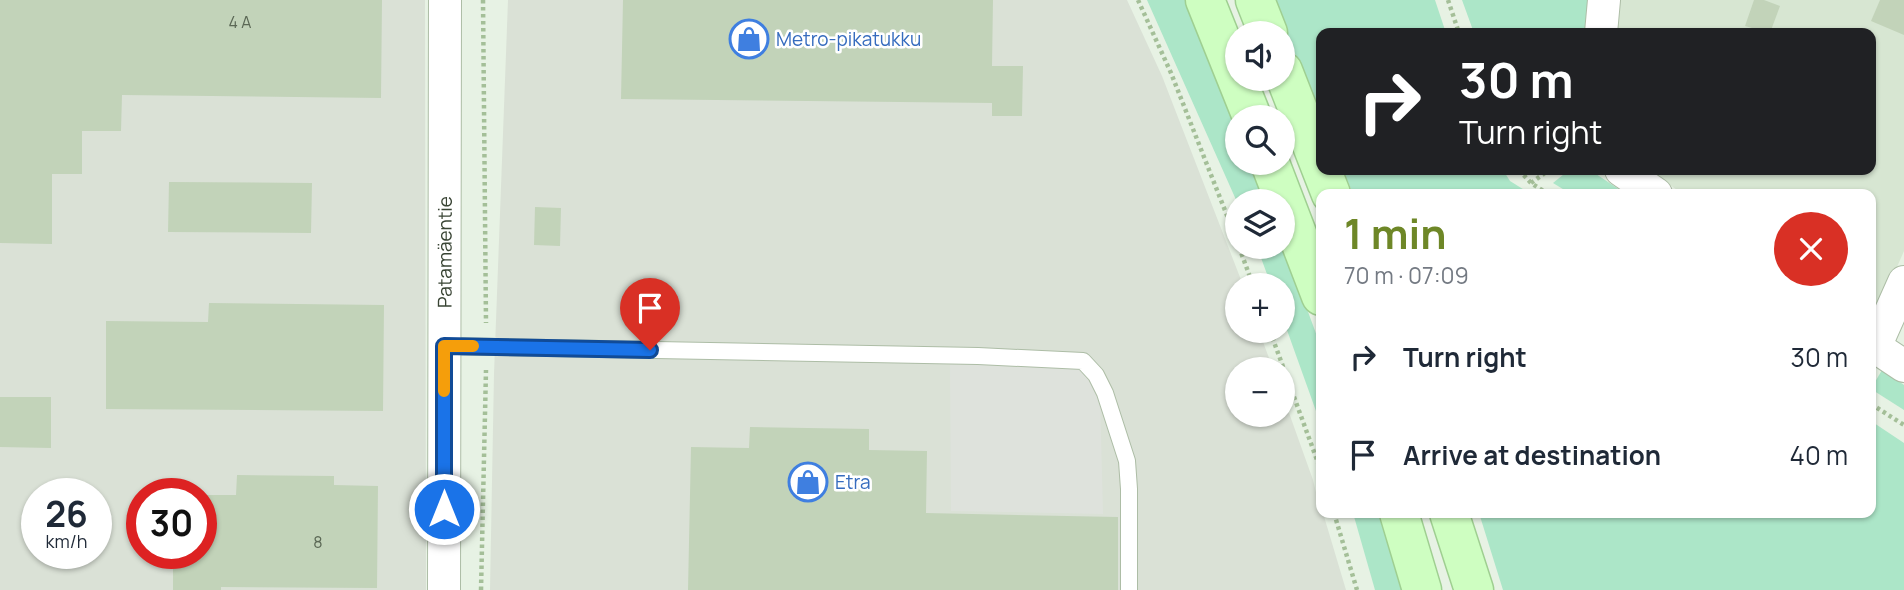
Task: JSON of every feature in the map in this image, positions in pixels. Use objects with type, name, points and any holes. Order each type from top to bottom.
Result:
[{"type":"main road","points":[[1205,0],[1247,105]]},
{"type":"main road","points":[[1255,0],[1263,21]]},
{"type":"main road","points":[[1291,91],[1316,156]]},
{"type":"main road","points":[[1275,175],[1316,283]]},
{"type":"main road","points":[[1400,518],[1422,590]]},
{"type":"main road","points":[[1451,518],[1474,590]]},
{"type":"street","name":"Patamäentie","points":[[444,590],[445,0]]},
{"type":"street","points":[[1601,28],[1604,0]]},
{"type":"street","points":[[1628,175],[1649,189]]},
{"type":"street","points":[[1876,340],[1904,282]]},
{"type":"street","points":[[1876,348],[1904,366]]},
{"type":"lane","points":[[444,346],[978,356],[1083,361],[1096,375],[1105,393],[1126,461],[1129,489],[1129,590]]},
{"type":"path","points":[[481,590],[486,346],[484,0]]},
{"type":"path","points":[[1138,0],[1171,73],[1225,211]]},
{"type":"path","points":[[1448,0],[1457,28]]},
{"type":"path","points":[[1524,175],[1540,189]]},
{"type":"path","points":[[1531,183],[1542,175]]},
{"type":"path","points":[[1274,343],[1316,457]]},
{"type":"path","points":[[1876,407],[1904,425]]},
{"type":"path","points":[[1335,518],[1357,590]]},
{"type":"shaded area","points":[[0,0],[425,0],[426,590],[0,590]]},
{"type":"shaded area","points":[[508,0],[1127,0],[1162,76],[1225,239],[1225,259],[1233,259],[1238,273],[1225,273],[1225,343],[1263,343],[1269,357],[1225,357],[1225,427],[1294,427],[1316,492],[1316,518],[1324,518],[1346,590],[490,590],[494,374]]},
{"type":"shaded area","points":[[1618,0],[1904,0],[1904,251],[1876,315],[1876,189],[1676,189],[1655,175],[1876,175],[1876,28],[1615,28]]},
{"type":"shaded area","points":[[950,364],[1078,366],[1091,379],[1100,395],[1103,514],[951,511]]},
{"type":"green space","points":[[1147,0],[1185,0],[1227,105],[1225,175],[1255,175],[1261,189],[1231,189]]},
{"type":"green space","points":[[1273,0],[1435,0],[1444,28],[1316,28],[1316,105],[1295,54],[1295,21],[1282,21]]},
{"type":"green space","points":[[1462,0],[1593,0],[1590,28],[1472,28]]},
{"type":"green space","points":[[1345,175],[1506,175],[1510,181],[1523,189],[1351,189]]},
{"type":"green space","points":[[1563,175],[1598,175],[1618,189],[1563,189],[1553,183]]},
{"type":"green space","points":[[1261,259],[1289,259],[1294,273],[1267,273]]},
{"type":"green space","points":[[1295,277],[1316,333],[1316,411],[1292,343],[1295,343]]},
{"type":"green space","points":[[1882,370],[1904,385],[1904,410],[1876,392],[1876,380]]},
{"type":"green space","points":[[1876,424],[1904,443],[1904,590],[1503,590],[1481,518],[1876,518]]},
{"type":"green space","points":[[1354,518],[1385,518],[1407,590],[1375,590]]},
{"type":"building","points":[[0,0],[382,0],[381,98],[122,95],[121,131],[82,131],[82,174],[52,174],[52,244],[0,243]]},
{"type":"building","points":[[623,0],[993,0],[992,66],[1023,66],[1022,116],[992,116],[992,103],[621,99]]},
{"type":"building","points":[[1754,0],[1764,0],[1780,6],[1772,28],[1745,26]]},
{"type":"building","points":[[1880,0],[1904,0],[1904,35],[1871,21]]},
{"type":"building","points":[[169,182],[312,183],[311,233],[168,232]]},
{"type":"building","points":[[535,207],[561,208],[560,246],[534,245]]},
{"type":"building","points":[[209,303],[384,305],[383,411],[106,409],[106,321],[208,322]]},
{"type":"building","points":[[0,397],[51,397],[51,448],[0,447]]},
{"type":"building","name":"Etra","points":[[750,427],[869,429],[869,450],[927,451],[926,513],[1118,517],[1118,590],[688,590],[691,447],[749,448]]},
{"type":"building","points":[[237,475],[334,476],[334,485],[378,486],[377,588],[221,587],[221,590],[173,590],[173,569],[217,569],[217,495],[236,495]]},
{"type":"slow traffic","points":[[444,391],[444,346],[473,346]]},
{"type":"place","name":"Metro-pikatukku","points":[[749,39]]},
{"type":"place","name":"Etra","points":[[808,482]]},
{"type":"route","points":[[444,509],[444,346],[650,350]]}]
